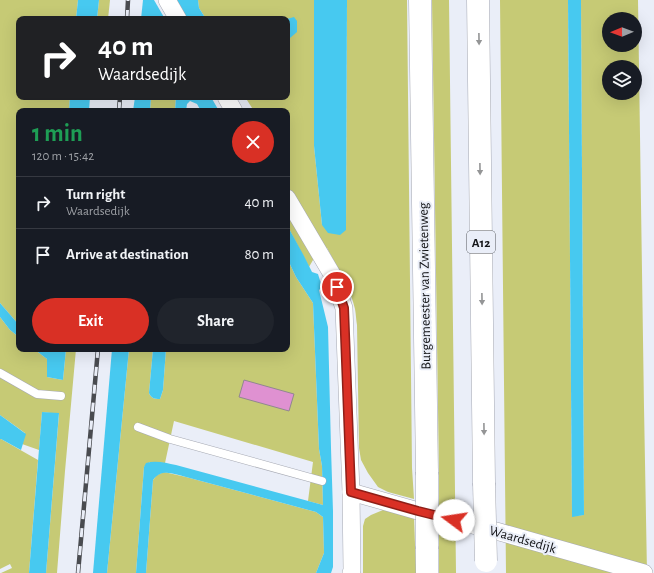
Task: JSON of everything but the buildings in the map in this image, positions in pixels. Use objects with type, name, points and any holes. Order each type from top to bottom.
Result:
[{"type":"main road","name":"Burgemeester van Zwietenweg","points":[[420,0],[427,472],[427,573]]},
{"type":"main road","name":"A12","points":[[478,0],[486,567]]},
{"type":"street","points":[[167,0],[176,16]]},
{"type":"street","points":[[290,203],[333,276],[344,308],[351,492],[351,573]]},
{"type":"street","name":"Waardsedijk","points":[[351,492],[418,511],[496,530],[644,573]]},
{"type":"lane","points":[[0,373],[37,394],[62,396]]},
{"type":"lane","points":[[138,427],[170,439],[322,481]]},
{"type":"green space","points":[[0,0],[78,0],[76,16],[16,16],[16,100],[70,100],[69,108],[16,108],[16,322],[0,303]]},
{"type":"green space","points":[[99,0],[110,0],[108,16],[97,16]]},
{"type":"green space","points":[[198,0],[314,0],[314,146],[322,225],[346,230],[347,0],[407,0],[412,468],[414,499],[388,492],[378,487],[361,460],[359,448],[357,325],[353,301],[343,277],[327,248],[313,260],[309,267],[290,231],[290,108],[252,108],[247,100],[290,100],[290,16],[204,16],[199,8]]},
{"type":"green space","points":[[432,0],[449,0],[456,573],[439,573]]},
{"type":"green space","points":[[500,0],[568,0],[572,516],[584,515],[581,0],[638,0],[638,12],[602,12],[602,52],[639,52],[639,60],[602,60],[602,100],[639,100],[647,573],[506,573]]},
{"type":"green space","points":[[151,100],[176,100],[175,108],[150,108]]},
{"type":"green space","points":[[290,264],[296,277],[313,303],[319,449],[322,466],[323,505],[308,501],[313,462],[174,421],[165,463],[150,462],[144,467],[136,573],[107,573],[129,352],[153,352],[149,393],[153,398],[160,399],[163,390],[166,352],[290,352]]},
{"type":"green space","points":[[0,317],[10,330],[16,335],[16,352],[38,352],[47,359],[47,377],[63,380],[66,352],[76,352],[57,573],[46,573],[59,414],[42,412],[39,450],[22,444],[25,433],[0,415]]},
{"type":"green space","points":[[0,439],[38,460],[29,573],[1,573],[12,568],[10,564],[0,569]]},
{"type":"green space","points":[[164,472],[316,512],[323,517],[324,553],[316,573],[146,573],[153,480],[157,475]]},
{"type":"green space","points":[[383,510],[414,516],[416,573],[363,573],[363,526],[365,519]]},
{"type":"water","points":[[78,0],[99,0],[97,16],[76,16]]},
{"type":"water","points":[[143,0],[154,0],[163,16],[141,16]]},
{"type":"water","points":[[177,0],[198,0],[199,8],[204,16],[185,16]]},
{"type":"water","points":[[314,0],[347,0],[346,230],[340,235],[328,233],[322,225],[314,146]]},
{"type":"water","points":[[568,0],[581,0],[584,515],[572,517]]},
{"type":"water","points":[[294,17],[297,21],[297,32],[290,38],[290,18]]},
{"type":"water","points":[[70,100],[90,100],[89,108],[69,108]]},
{"type":"water","points":[[135,100],[151,100],[150,108],[133,108]]},
{"type":"water","points":[[176,100],[213,100],[217,108],[199,108],[197,104],[190,101],[187,104],[186,108],[175,108]]},
{"type":"water","points":[[290,230],[312,272],[318,274],[322,287],[319,290],[328,327],[333,511],[333,567],[331,573],[316,573],[324,553],[323,517],[316,512],[177,475],[164,473],[156,476],[153,480],[146,573],[136,573],[144,467],[146,463],[157,462],[176,465],[323,505],[322,466],[319,449],[313,303],[296,277],[290,264]]},
{"type":"water","points":[[0,303],[16,322],[16,335],[10,330],[0,317]]},
{"type":"water","points":[[38,352],[66,352],[63,380],[47,377],[47,359]]},
{"type":"water","points":[[112,352],[129,352],[107,573],[93,573]]},
{"type":"water","points":[[153,352],[166,352],[163,390],[160,399],[153,398],[149,393]]},
{"type":"water","points":[[42,412],[59,413],[46,573],[29,573]]},
{"type":"water","points":[[0,415],[26,434],[21,450],[0,439]]},
{"type":"railway","points":[[127,16],[128,0]]},
{"type":"railway","points":[[119,108],[120,100]]},
{"type":"railway","points":[[78,573],[98,352]]},
{"type":"route","points":[[337,287],[344,308],[351,492],[454,520]]}]
